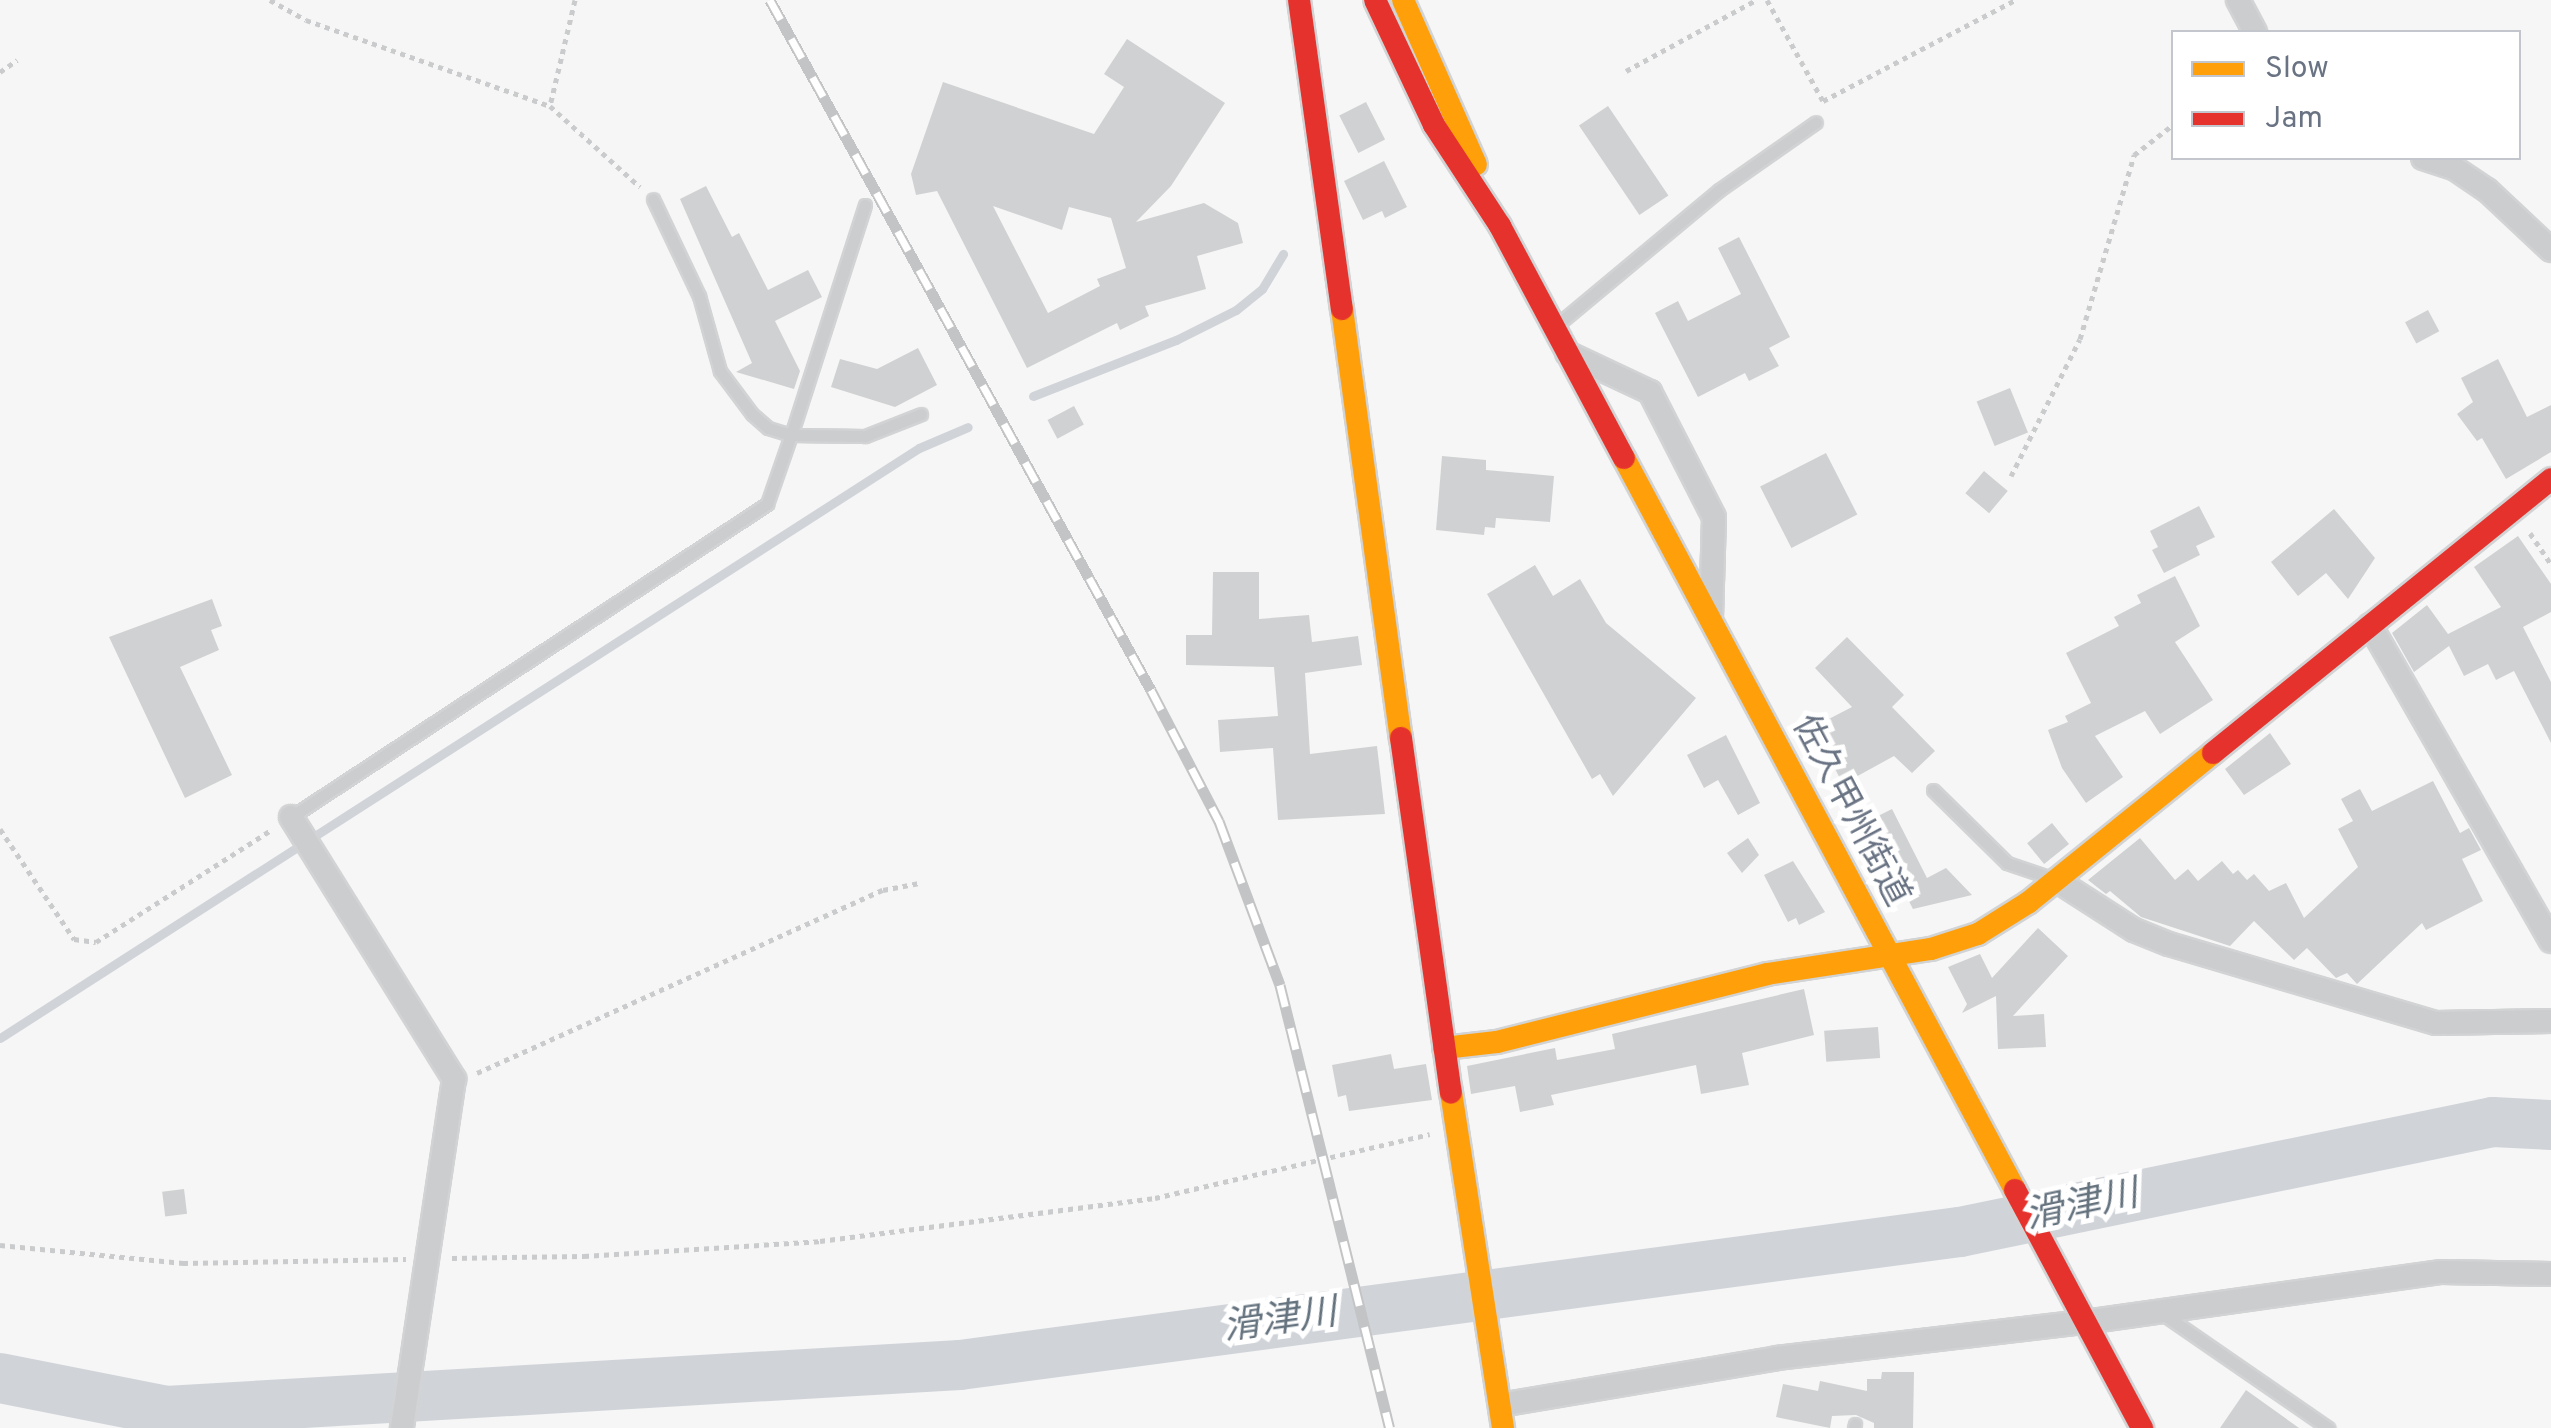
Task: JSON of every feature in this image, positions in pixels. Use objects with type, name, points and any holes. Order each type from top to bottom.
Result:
[{"type":"street","points":[[1299,0],[1444,1048],[1500,1407],[1777,1358],[2081,1316],[2157,1310],[2442,1272],[2551,1274]]},
{"type":"street","points":[[1359,0],[1434,125]]},
{"type":"street","name":"佐久甲州街道","points":[[1376,0],[1434,125],[1500,226],[2142,1428]]},
{"type":"street","name":"佐久甲州街道","points":[[1404,0],[1455,111],[1500,226]]},
{"type":"street","points":[[2238,0],[2254,30]]},
{"type":"street","points":[[2429,160],[2454,168],[2486,190],[2551,250]]},
{"type":"street","points":[[1568,353],[1650,392],[1714,517],[1710,622]]},
{"type":"street","points":[[1444,1048],[1497,1042],[1767,974],[1932,949],[1978,934],[2056,880],[2551,479]]},
{"type":"street","points":[[2370,624],[2551,941]]},
{"type":"street","points":[[295,824],[454,1079],[402,1428]]},
{"type":"street","points":[[2056,880],[2134,930],[2168,944],[2436,1022],[2551,1022]]},
{"type":"lane","points":[[1554,328],[1719,190],[1816,122]]},
{"type":"lane","points":[[654,200],[699,296],[720,371],[752,414],[768,428],[790,435],[866,436],[920,414]]},
{"type":"lane","points":[[295,824],[767,504],[865,204]]},
{"type":"lane","points":[[1933,790],[2007,862],[2056,880]]},
{"type":"lane","points":[[2157,1310],[2328,1428]]},
{"type":"path","points":[[270,0],[306,20],[550,106],[654,200]]},
{"type":"path","points":[[550,106],[575,0]]},
{"type":"path","points":[[1626,71],[1756,0]]},
{"type":"path","points":[[1767,0],[1823,101],[2015,0]]},
{"type":"path","points":[[0,72],[16,60]]},
{"type":"path","points":[[2011,476],[2080,339],[2134,155],[2171,126]]},
{"type":"path","points":[[0,829],[74,939],[96,942],[295,824]]},
{"type":"path","points":[[454,1079],[477,1073],[883,890],[919,883]]},
{"type":"path","points":[[0,1245],[183,1263],[425,1262],[603,1256],[820,1241],[1155,1198],[1459,1133]]},
{"type":"building","points":[[1127,39],[1225,103],[1171,186],[1136,222],[1204,203],[1238,223],[1243,243],[1197,256],[1206,289],[1145,306],[1149,316],[1120,330],[1117,323],[1027,368],[937,191],[916,195],[911,174],[943,82],[1094,134],[1124,87],[1104,74]],"holes":[[[993,206],[1062,230],[1069,207],[1111,218],[1126,268],[1097,279],[1100,286],[1048,313]]]},
{"type":"building","points":[[1366,102],[1385,139],[1358,153],[1339,116]]},
{"type":"building","points":[[1608,106],[1668,196],[1639,215],[1579,126]]},
{"type":"building","points":[[1384,161],[1407,207],[1385,218],[1382,211],[1363,220],[1344,181]]},
{"type":"building","points":[[706,186],[732,237],[739,233],[768,290],[808,270],[822,297],[775,321],[800,371],[794,389],[736,372],[752,363],[680,199]]},
{"type":"building","points":[[1739,237],[1790,337],[1769,348],[1779,366],[1749,381],[1745,373],[1698,397],[1655,313],[1678,301],[1688,321],[1741,294],[1718,248]]},
{"type":"building","points":[[2428,310],[2439,331],[2416,343],[2405,322]]},
{"type":"building","points":[[918,348],[937,385],[895,407],[831,387],[840,359],[877,369]]},
{"type":"building","points":[[2498,359],[2527,417],[2551,405],[2551,452],[2506,479],[2482,438],[2477,441],[2457,414],[2473,402],[2461,378]]},
{"type":"building","points":[[2010,388],[2028,433],[1995,446],[1977,401]]},
{"type":"building","points":[[1074,406],[1084,425],[1057,439],[1048,420]]},
{"type":"building","points":[[1826,453],[1857,514],[1791,548],[1760,487]]},
{"type":"building","points":[[1442,456],[1486,460],[1486,470],[1554,476],[1550,522],[1496,518],[1495,528],[1485,527],[1484,535],[1436,530]]},
{"type":"building","points":[[1984,471],[2008,491],[1989,513],[1965,493]]},
{"type":"building","points":[[2199,506],[2215,537],[2196,546],[2200,555],[2164,573],[2152,550],[2158,547],[2150,531]]},
{"type":"building","points":[[2334,509],[2375,558],[2348,599],[2326,573],[2298,596],[2271,562]]},
{"type":"building","points":[[2518,536],[2551,584],[2551,612],[2523,627],[2551,682],[2551,743],[2514,671],[2496,680],[2488,664],[2464,676],[2449,646],[2414,672],[2392,633],[2427,605],[2448,634],[2501,607],[2474,567]]},
{"type":"building","points":[[1535,565],[1553,596],[1580,579],[1606,623],[1696,698],[1613,796],[1600,774],[1592,779],[1487,594]]},
{"type":"building","points":[[1213,572],[1259,572],[1259,619],[1309,615],[1312,642],[1358,636],[1362,665],[1305,673],[1310,754],[1377,746],[1385,814],[1278,820],[1273,748],[1220,752],[1218,720],[1278,716],[1274,667],[1186,665],[1186,635],[1212,635]]},
{"type":"building","points":[[2175,576],[2200,626],[2175,642],[2213,700],[2160,734],[2145,711],[2095,736],[2123,777],[2086,803],[2062,768],[2048,730],[2068,722],[2065,716],[2091,703],[2066,653],[2119,626],[2114,617],[2141,603],[2137,595]]},
{"type":"building","points":[[212,599],[222,626],[211,630],[219,650],[180,667],[232,775],[185,798],[109,637]]},
{"type":"building","points":[[1847,637],[1904,695],[1892,707],[1935,751],[1912,773],[1894,756],[1843,784],[1817,735],[1823,722],[1852,707],[1815,668]]},
{"type":"building","points":[[2270,733],[2291,764],[2244,795],[2225,769]]},
{"type":"building","points":[[1726,735],[1760,803],[1738,815],[1718,780],[1704,788],[1687,755]]},
{"type":"building","points":[[2433,781],[2460,833],[2469,828],[2481,850],[2462,859],[2483,901],[2426,930],[2422,923],[2357,984],[2347,973],[2336,978],[2307,948],[2294,960],[2254,921],[2230,946],[2141,917],[2110,891],[2106,894],[2088,880],[2140,838],[2175,880],[2188,869],[2198,881],[2222,861],[2233,874],[2238,870],[2247,880],[2254,874],[2269,891],[2286,883],[2304,918],[2358,867],[2338,829],[2353,821],[2341,799],[2360,789],[2372,811]]},
{"type":"building","points":[[1892,809],[1927,878],[1946,868],[1972,895],[1913,909],[1903,890],[1899,892],[1864,823]]},
{"type":"building","points":[[2052,823],[2069,844],[2044,864],[2027,843]]},
{"type":"building","points":[[1748,838],[1759,855],[1742,873],[1727,853]]},
{"type":"building","points":[[1793,861],[1825,912],[1799,925],[1796,918],[1788,922],[1764,875]]},
{"type":"building","points":[[2038,928],[2068,956],[2013,1016],[2044,1014],[2046,1047],[1998,1049],[1996,996],[1962,1013],[1967,1004],[1948,967],[1980,954],[1992,978]]},
{"type":"building","points":[[1804,989],[1814,1035],[1742,1053],[1749,1085],[1701,1094],[1696,1065],[1551,1095],[1554,1105],[1520,1112],[1515,1086],[1471,1094],[1467,1066],[1555,1048],[1557,1060],[1615,1049],[1612,1034]]},
{"type":"building","points":[[1878,1027],[1880,1058],[1826,1062],[1824,1031]]},
{"type":"building","points":[[1391,1054],[1394,1069],[1426,1064],[1432,1100],[1349,1111],[1346,1095],[1338,1097],[1332,1065]]},
{"type":"building","points":[[184,1189],[187,1214],[165,1216],[162,1192]]},
{"type":"building","points":[[1882,1372],[1914,1372],[1913,1428],[1874,1428],[1874,1423],[1856,1415],[1832,1416],[1830,1428],[1776,1417],[1783,1384],[1818,1391],[1820,1381],[1867,1391],[1867,1379],[1881,1379]]},
{"type":"building","points":[[2246,1390],[2299,1428],[2220,1428]]},
{"type":"waterway","points":[[1033,396],[1176,340],[1236,310],[1262,289],[1283,254]]},
{"type":"waterway","points":[[0,1038],[919,448],[968,427]]},
{"type":"waterway","name":"滑津川","points":[[0,1378],[166,1411],[960,1365],[1960,1232],[2493,1122],[2551,1125]]},
{"type":"railway","points":[[770,0],[1151,690],[1219,821],[1280,985],[1390,1428]]},
{"type":"traffic: slow","points":[[1403,0],[1476,165]]},
{"type":"traffic: slow","points":[[1342,309],[1401,738]]},
{"type":"traffic: slow","points":[[1624,458],[2015,1190]]},
{"type":"traffic: slow","points":[[1444,1048],[1497,1042],[1767,974],[1931,949],[1978,934],[2029,902],[2213,753]]},
{"type":"traffic: slow","points":[[1451,1092],[1503,1428]]},
{"type":"traffic: jam","points":[[1299,0],[1342,309]]},
{"type":"traffic: jam","points":[[1375,0],[1434,125],[1500,226],[1624,458]]},
{"type":"traffic: jam","points":[[2213,753],[2551,479]]},
{"type":"traffic: jam","points":[[1401,738],[1451,1092]]},
{"type":"traffic: jam","points":[[2015,1190],[2142,1428]]}]
